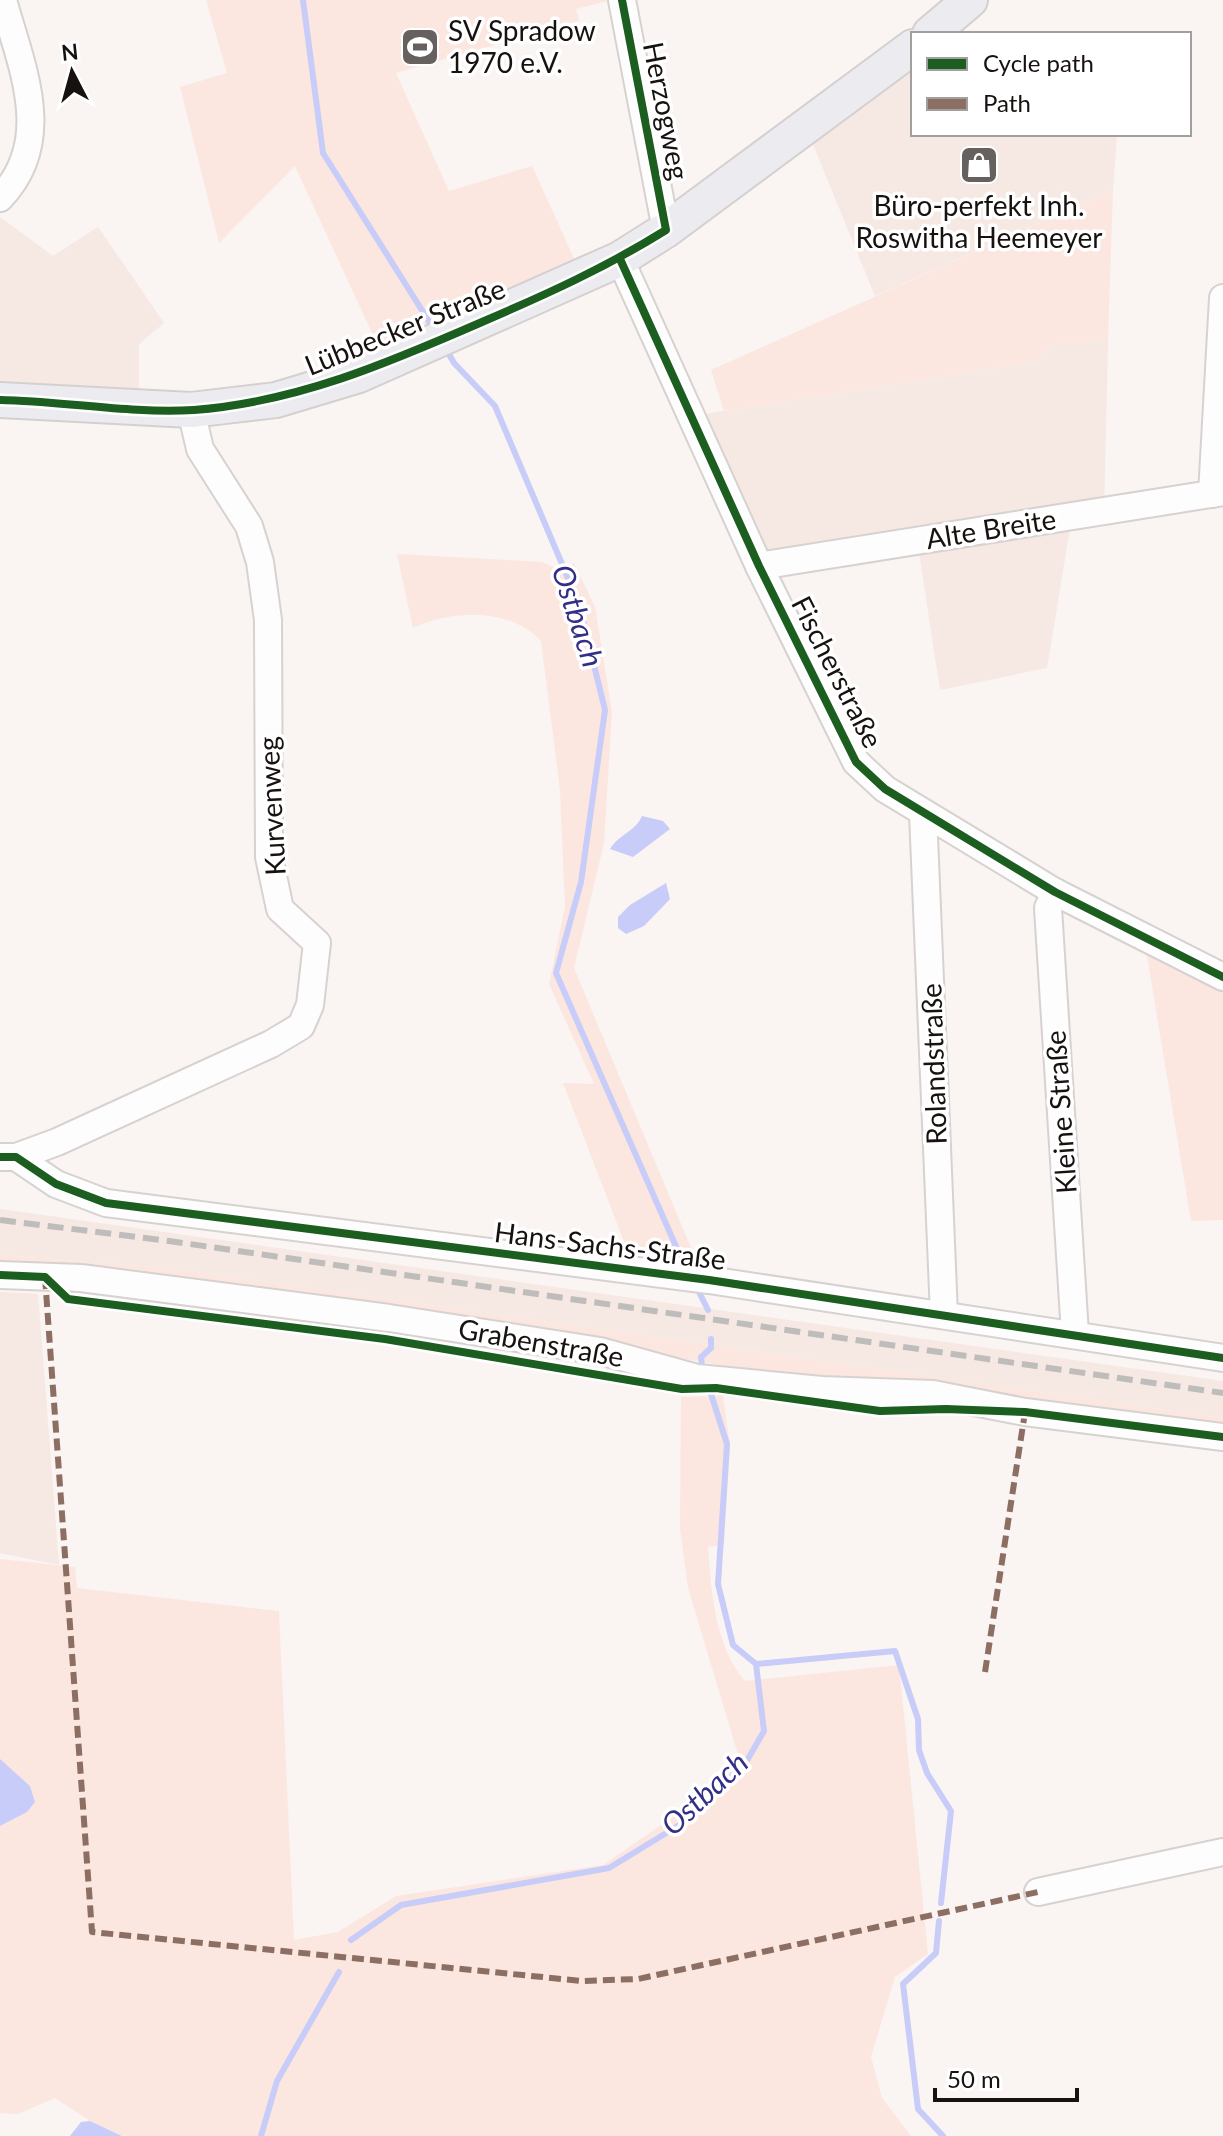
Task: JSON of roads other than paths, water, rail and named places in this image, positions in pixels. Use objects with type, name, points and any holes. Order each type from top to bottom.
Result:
[{"type":"main road","points":[[932,32],[970,0]]},
{"type":"main road","name":"Lübbecker Straße","points":[[0,400],[191,410],[276,400],[359,375],[620,259],[666,230],[911,48]]},
{"type":"street","points":[[0,198],[31,148],[32,107],[3,0]]},
{"type":"street","name":"Herzogweg","points":[[622,0],[666,230]]},
{"type":"street","name":"Fischerstraße","points":[[620,259],[759,566],[856,762],[885,789],[1055,892],[1223,977]]},
{"type":"street","points":[[1217,493],[1223,298]]},
{"type":"street","name":"Kurvenweg","points":[[8,1157],[57,1142],[271,1044],[301,1026],[310,1005],[317,943],[280,909],[269,857],[268,620],[260,562],[249,526],[200,449],[191,410]]},
{"type":"street","name":"Alte Breite","points":[[759,566],[1217,493]]},
{"type":"street","name":"Rolandstraße","points":[[923,813],[944,1315]]},
{"type":"street","name":"Kleine Straße","points":[[1055,892],[1048,908],[1075,1334]]},
{"type":"street","points":[[56,1184],[52,1163],[57,1142]]},
{"type":"street","name":"Hans-Sachs-Straße","points":[[8,1157],[56,1184],[106,1203],[709,1280],[1223,1358]]},
{"type":"street","name":"Grabenstraße","points":[[0,1275],[81,1278],[389,1318],[600,1351],[697,1378],[822,1390],[933,1394],[1025,1412],[1223,1437]]},
{"type":"street","points":[[1038,1892],[1223,1852]]},
{"type":"water","points":[[642,816],[663,821],[670,829],[633,857],[610,849],[635,826]]},
{"type":"water","points":[[666,883],[670,899],[644,926],[626,934],[618,928],[618,917],[630,905]]},
{"type":"water","points":[[0,1759],[30,1786],[35,1802],[27,1812],[0,1826]]},
{"type":"water","points":[[90,2121],[122,2136],[70,2136],[81,2122]]},
{"type":"waterway","name":"Ostbach","points":[[303,0],[323,153],[435,331]]},
{"type":"waterway","name":"Ostbach","points":[[445,347],[454,363],[495,406],[579,604],[605,710],[581,882],[556,973],[685,1267]]},
{"type":"waterway","name":"Ostbach","points":[[698,1290],[708,1310]]},
{"type":"waterway","name":"Ostbach","points":[[702,1366],[701,1357],[711,1348],[711,1339]]},
{"type":"waterway","name":"Ostbach","points":[[351,1940],[401,1905],[609,1868],[681,1824],[745,1764],[764,1731],[756,1664],[733,1645],[718,1584],[727,1444],[711,1394]]},
{"type":"waterway","points":[[756,1664],[895,1651],[918,1719],[919,1750],[927,1773],[951,1811],[941,1903]]},
{"type":"waterway","points":[[939,1921],[936,1953],[903,1984],[918,2109],[943,2136]]},
{"type":"waterway","name":"Ostbach","points":[[261,2136],[277,2081],[339,1972]]},
{"type":"railway","points":[[0,1220],[169,1241],[1223,1393]]},
{"type":"place","name":"SV Spradow 1970 e.V.","points":[[420,47]]},
{"type":"place","name":"Büro-perfekt Inh. Roswitha Heemeyer","points":[[979,165]]}]
